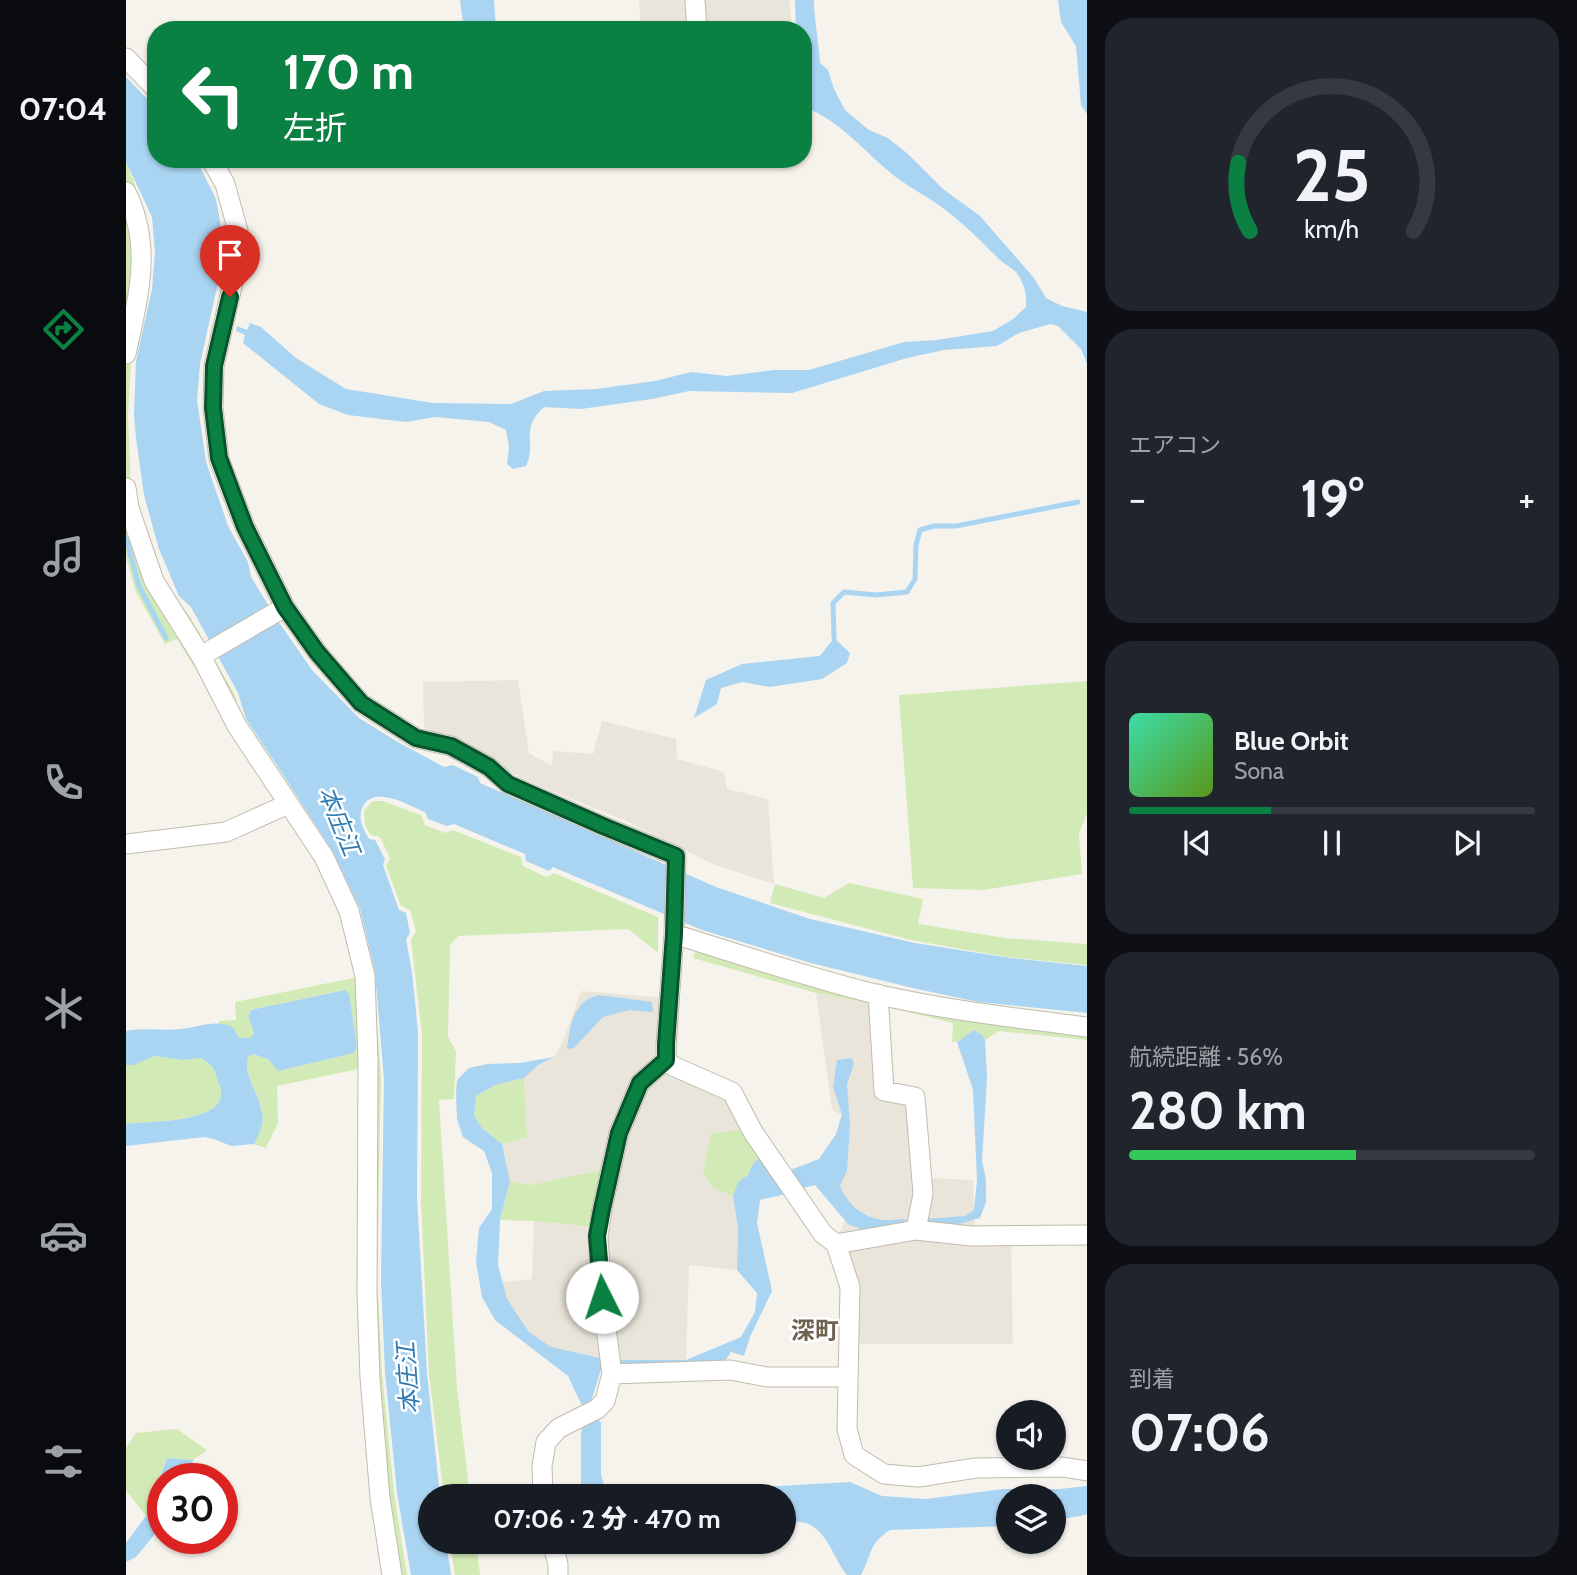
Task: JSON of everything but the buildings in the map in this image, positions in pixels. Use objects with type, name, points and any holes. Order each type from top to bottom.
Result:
[{"type":"street","points":[[695,0],[696,21]]},
{"type":"street","points":[[126,58],[147,80]]},
{"type":"street","points":[[216,168],[225,184],[238,230],[234,278],[214,366],[213,408],[219,458],[245,527],[285,607],[317,652],[361,703],[416,738],[451,746],[489,767],[508,784],[676,856],[666,1060],[640,1083],[619,1133],[597,1236],[612,1374],[605,1401],[589,1413],[559,1428],[546,1441],[543,1484]]},
{"type":"street","points":[[126,192],[139,229],[142,267],[126,354]]},
{"type":"street","points":[[126,488],[154,581],[201,656],[237,726],[324,857],[349,911],[365,976],[369,1060],[367,1293],[370,1378],[380,1498],[392,1575]]},
{"type":"street","points":[[201,656],[285,607]]},
{"type":"street","points":[[126,844],[226,832],[288,804]]},
{"type":"street","points":[[674,934],[823,981],[878,994],[961,1011],[1087,1027]]},
{"type":"street","points":[[878,994],[884,1091],[915,1097],[923,1194],[916,1230]]},
{"type":"street","points":[[666,1060],[673,1066],[732,1092],[754,1132],[823,1234],[836,1244],[850,1287],[847,1429],[854,1455],[884,1474],[918,1478],[976,1468],[1063,1467],[1087,1471]]},
{"type":"street","points":[[836,1244],[916,1230],[971,1236],[1087,1235]]},
{"type":"street","points":[[612,1374],[730,1370],[768,1377],[848,1377]]},
{"type":"street","points":[[555,1554],[558,1575]]},
{"type":"shaded area","points":[[639,0],[789,0],[792,21],[640,21]]},
{"type":"shaded area","points":[[518,680],[529,753],[552,766],[553,751],[593,754],[602,721],[676,739],[677,759],[724,772],[727,789],[768,799],[774,884],[715,865],[626,821],[528,781],[424,727],[423,682]]},
{"type":"shaded area","points":[[581,991],[680,999],[677,1061],[737,1089],[759,1130],[714,1189],[733,1196],[738,1229],[737,1270],[689,1265],[686,1360],[616,1360],[551,1347],[529,1332],[507,1299],[502,1282],[532,1279],[534,1221],[594,1227],[604,1169],[530,1185],[510,1181],[502,1144],[527,1138],[524,1078],[538,1065],[554,1057],[562,1044]]},
{"type":"shaded area","points":[[816,993],[884,1006],[889,1086],[916,1093],[928,1178],[973,1180],[975,1239],[1011,1241],[1013,1344],[844,1344],[844,1290],[831,1250],[849,1213],[831,1186],[845,1116],[832,1110]]},
{"type":"green space","points":[[126,162],[149,240],[148,279],[131,364],[128,416],[131,489],[160,579],[189,615],[235,695],[242,721],[329,851],[357,910],[373,972],[381,1076],[377,1276],[382,1372],[394,1493],[407,1575],[384,1575],[365,1419],[360,1292],[363,1068],[277,1086],[278,1123],[266,1148],[254,1144],[263,1115],[249,1077],[248,1056],[253,1054],[268,1059],[278,1071],[354,1053],[357,1046],[349,995],[344,990],[251,1010],[248,1016],[254,1033],[250,1038],[239,1038],[232,1028],[219,1024],[219,1021],[236,1020],[235,1002],[358,977],[342,912],[317,858],[287,817],[177,639],[165,644],[136,592],[126,557]]},
{"type":"green space","points":[[1087,681],[1087,813],[1079,834],[1082,874],[983,890],[913,888],[899,695]]},
{"type":"green space","points":[[373,801],[383,801],[421,815],[425,825],[445,833],[453,830],[521,857],[523,866],[546,877],[554,873],[658,917],[658,953],[628,929],[458,936],[450,945],[448,1037],[456,1051],[454,1099],[439,1100],[457,1388],[469,1484],[443,1484],[429,1374],[421,1202],[422,1034],[411,940],[416,931],[410,910],[401,906],[386,866],[390,858],[380,837],[371,835],[365,825],[364,811]]},
{"type":"green space","points":[[849,883],[923,899],[918,924],[1005,938],[1087,944],[1087,965],[1006,957],[911,940],[770,903],[775,884],[824,898]]},
{"type":"green space","points":[[701,933],[921,995],[996,1009],[1087,1017],[1087,1040],[999,1031],[985,1040],[974,1030],[961,1040],[952,1042],[953,1023],[816,993],[693,958]]},
{"type":"green space","points":[[155,1056],[182,1060],[201,1058],[209,1064],[216,1075],[221,1097],[215,1107],[187,1118],[126,1124],[126,1065],[134,1065]]},
{"type":"green space","points":[[524,1078],[527,1138],[502,1144],[482,1128],[474,1116],[476,1096],[495,1085]]},
{"type":"green space","points":[[745,1129],[760,1157],[738,1185],[733,1196],[714,1189],[703,1172],[711,1134]]},
{"type":"green space","points":[[605,1169],[594,1227],[500,1220],[510,1181],[530,1185]]},
{"type":"green space","points":[[177,1429],[207,1450],[193,1460],[167,1458],[165,1463],[147,1463],[146,1516],[126,1490],[126,1448],[136,1433]]},
{"type":"green space","points":[[452,1554],[477,1554],[480,1575],[455,1575]]},
{"type":"water","points":[[460,0],[494,0],[495,21],[463,21]]},
{"type":"water","points":[[795,0],[814,0],[820,63],[828,70],[845,110],[869,130],[888,138],[943,189],[980,216],[1034,278],[1046,298],[1062,306],[1087,312],[1087,364],[1081,349],[1058,326],[1050,324],[1019,333],[997,346],[944,350],[907,358],[792,393],[689,391],[581,409],[544,407],[532,423],[526,466],[513,469],[507,464],[509,447],[506,430],[489,422],[435,417],[406,422],[348,415],[319,404],[243,343],[245,335],[236,331],[237,326],[247,330],[250,323],[261,327],[296,358],[346,389],[433,403],[511,404],[544,391],[596,389],[655,381],[691,372],[727,376],[774,370],[809,370],[904,342],[993,331],[1013,319],[1026,307],[1024,288],[1015,271],[950,214],[897,178],[829,120],[812,111],[812,21],[796,21]]},
{"type":"water","points":[[1058,0],[1087,0],[1087,114],[1081,105],[1076,46],[1061,22]]},
{"type":"water","name":"本庄江","points":[[126,77],[147,99],[147,168],[200,168],[216,199],[223,239],[219,278],[200,364],[197,400],[206,462],[228,526],[248,562],[251,577],[278,621],[312,670],[359,718],[444,767],[453,765],[478,777],[480,783],[716,887],[810,919],[915,943],[1010,958],[1087,966],[1087,1013],[979,1002],[917,989],[811,963],[702,930],[553,867],[549,871],[526,861],[525,854],[454,824],[447,826],[428,819],[425,812],[401,801],[383,797],[368,800],[361,810],[361,823],[369,839],[375,840],[385,859],[383,865],[399,910],[406,913],[410,933],[406,939],[418,1032],[417,1198],[427,1373],[439,1484],[418,1484],[418,1554],[448,1554],[451,1575],[411,1575],[397,1493],[385,1372],[381,1282],[384,1079],[375,972],[360,909],[333,852],[246,719],[238,693],[191,607],[179,596],[159,549],[144,495],[134,415],[136,361],[152,289],[155,252],[152,217],[126,162]]},
{"type":"water","points":[[834,638],[850,653],[847,663],[822,679],[770,687],[742,682],[721,688],[717,704],[694,718],[706,680],[742,664],[820,656]]},
{"type":"water","points":[[345,990],[349,994],[357,1046],[354,1053],[278,1071],[268,1059],[253,1054],[248,1057],[249,1077],[263,1116],[254,1144],[231,1146],[204,1137],[126,1146],[126,1124],[187,1118],[215,1107],[221,1097],[213,1069],[201,1058],[182,1060],[155,1056],[134,1065],[126,1065],[126,1031],[180,1029],[216,1024],[233,1028],[239,1038],[250,1038],[254,1033],[248,1016],[251,1010]]},
{"type":"water","points":[[598,995],[652,1002],[653,1012],[629,1010],[603,1017],[574,1048],[567,1049],[572,1022],[578,1009],[588,999]]},
{"type":"water","points":[[974,1030],[985,1040],[987,1078],[982,1161],[986,1179],[986,1202],[980,1218],[959,1224],[927,1224],[925,1219],[965,1216],[974,1210],[977,1180],[973,1090],[957,1042]]},
{"type":"water","points":[[554,1057],[538,1065],[524,1078],[495,1085],[476,1096],[474,1116],[482,1128],[502,1144],[510,1181],[500,1220],[498,1265],[507,1299],[529,1332],[551,1347],[600,1358],[603,1363],[590,1405],[583,1408],[568,1376],[495,1320],[482,1297],[476,1262],[479,1228],[492,1209],[492,1173],[484,1151],[463,1137],[457,1119],[457,1080],[469,1068]]},
{"type":"water","points":[[852,1058],[854,1064],[847,1084],[850,1124],[847,1171],[840,1186],[851,1204],[862,1212],[882,1220],[905,1219],[907,1222],[864,1230],[848,1224],[815,1185],[803,1188],[790,1170],[819,1159],[836,1134],[842,1114],[833,1087],[837,1060]]},
{"type":"water","points":[[760,1157],[790,1193],[760,1200],[757,1223],[772,1291],[744,1356],[731,1352],[725,1361],[620,1370],[616,1360],[686,1360],[741,1337],[755,1312],[757,1293],[737,1270],[738,1229],[733,1196],[738,1182],[748,1175]]},
{"type":"water","points":[[597,1417],[601,1423],[601,1474],[604,1484],[581,1484],[581,1433],[584,1422]]},
{"type":"water","points":[[167,1458],[193,1460],[192,1463],[165,1463]]},
{"type":"water","points":[[850,1482],[882,1496],[926,1499],[996,1490],[996,1526],[890,1530],[874,1545],[861,1575],[847,1575],[820,1532],[804,1522],[796,1522],[796,1485]]},
{"type":"water","points":[[1087,1486],[1087,1514],[1066,1518],[1066,1488]]},
{"type":"water","points":[[147,1513],[147,1544],[136,1557],[126,1562],[126,1543]]},
{"type":"waterway","points":[[834,638],[833,603],[844,592],[876,595],[907,592],[915,579],[916,545],[920,530],[934,526],[956,526],[1078,502]]},
{"type":"waterway","points":[[126,538],[139,586],[166,638]]},
{"type":"district","name":"深町","points":[[815,1331]]},
{"type":"route","points":[[230,297],[214,366],[213,408],[219,458],[245,527],[285,607],[317,652],[361,703],[416,738],[451,746],[489,767],[508,784],[676,856],[666,1060],[640,1083],[619,1133],[597,1236],[602,1297]]}]
